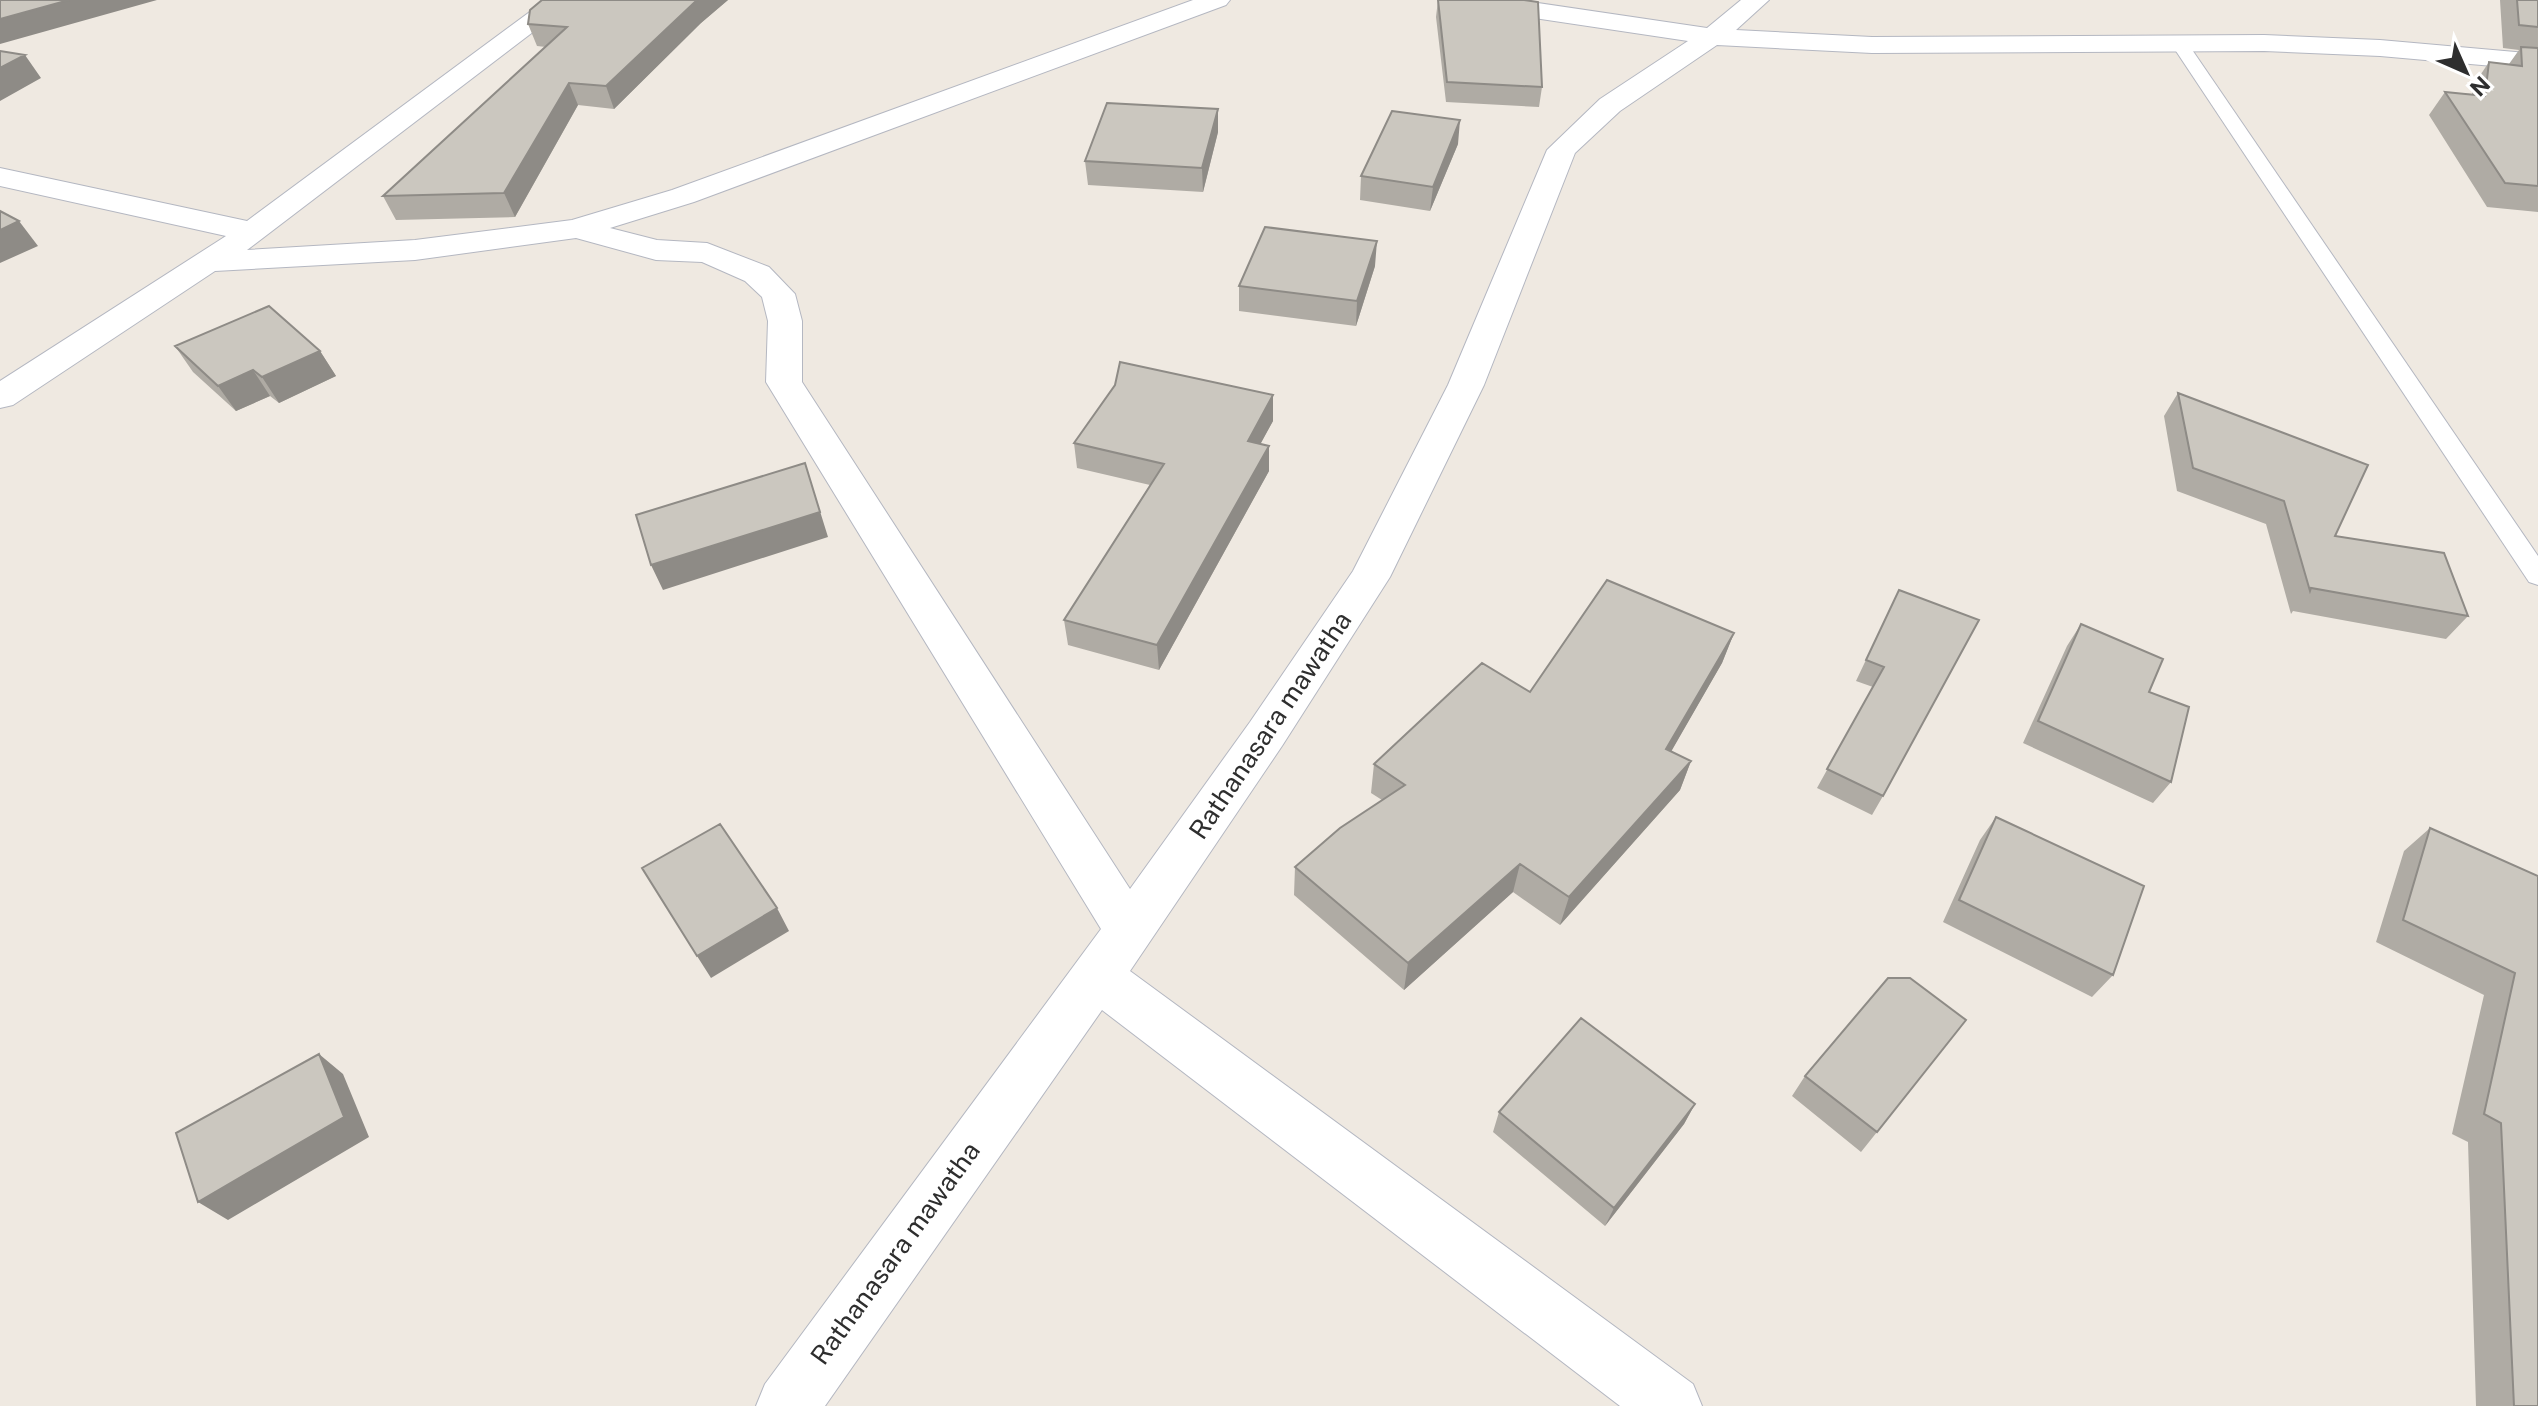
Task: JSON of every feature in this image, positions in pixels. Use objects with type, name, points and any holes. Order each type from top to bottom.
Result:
[{"type":"street","points":[[0,397],[253,232],[562,0]]},
{"type":"street","points":[[206,262],[415,250],[576,229],[683,196],[1217,0]]},
{"type":"street","points":[[1468,0],[1712,37],[1872,45],[2178,42],[2380,48],[2538,62]]},
{"type":"street","name":"Rathanasara mawatha","points":[[787,1406],[1097,976],[1266,734],[1370,577],[1466,385],[1562,150],[1610,105],[1712,37],[1756,0]]},
{"type":"street","points":[[0,177],[253,232]]},
{"type":"street","points":[[576,229],[656,250],[707,253],[757,274],[778,294],[785,321],[784,382],[1129,930]]},
{"type":"street","points":[[1097,976],[1671,1406]]},
{"type":"lane","points":[[2178,42],[2538,576]]},
{"type":"building","points":[[0,0],[69,0],[0,19]]},
{"type":"building","points":[[542,0],[697,0],[606,86],[569,83],[504,193],[383,196],[567,27],[528,24],[530,10]]},
{"type":"building","points":[[1438,0],[1538,2],[1542,87],[1447,82]]},
{"type":"building","points":[[2517,0],[2538,0],[2538,27],[2519,25]]},
{"type":"building","points":[[2521,47],[2538,48],[2538,186],[2505,183],[2445,92],[2485,96],[2489,62],[2522,66]]},
{"type":"building","points":[[0,51],[25,55],[0,68]]},
{"type":"building","points":[[1107,103],[1218,109],[1202,168],[1085,161]]},
{"type":"building","points":[[1392,111],[1460,120],[1433,187],[1361,176]]},
{"type":"building","points":[[0,211],[19,221],[0,230]]},
{"type":"building","points":[[1265,227],[1377,241],[1357,301],[1239,286]]},
{"type":"building","points":[[269,306],[320,351],[262,377],[253,370],[218,386],[175,346]]},
{"type":"building","points":[[1120,362],[1273,395],[1248,441],[1269,446],[1157,645],[1064,620],[1164,464],[1074,443],[1115,385]]},
{"type":"building","points":[[2178,393],[2368,465],[2335,536],[2444,553],[2468,616],[2311,588],[2310,591],[2284,501],[2193,468]]},
{"type":"building","points":[[805,463],[820,512],[651,565],[636,515]]},
{"type":"building","points":[[1607,580],[1734,633],[1666,749],[1691,761],[1569,897],[1520,864],[1408,963],[1295,867],[1340,828],[1405,785],[1374,764],[1482,663],[1530,692]]},
{"type":"building","points":[[1899,590],[1979,620],[1883,796],[1827,769],[1884,667],[1866,660]]},
{"type":"building","points":[[2081,624],[2163,659],[2149,692],[2189,707],[2171,782],[2038,721]]},
{"type":"building","points":[[1996,817],[2144,886],[2113,975],[1959,900]]},
{"type":"building","points":[[720,824],[777,908],[697,956],[642,868]]},
{"type":"building","points":[[2430,828],[2538,876],[2538,1406],[2514,1406],[2501,1123],[2484,1114],[2515,973],[2403,920]]},
{"type":"building","points":[[1888,978],[1910,978],[1966,1020],[1877,1132],[1805,1076]]},
{"type":"building","points":[[1581,1018],[1695,1104],[1614,1208],[1499,1112]]},
{"type":"building","points":[[319,1054],[344,1117],[198,1202],[176,1133]]}]
